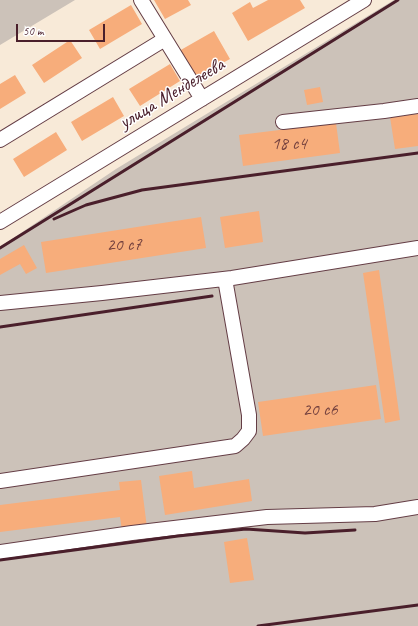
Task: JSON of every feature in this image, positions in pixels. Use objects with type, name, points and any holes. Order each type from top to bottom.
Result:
[{"type":"street","points":[[141,0],[202,99]]},
{"type":"street","name":"улица Менделеева","points":[[0,222],[364,0]]},
{"type":"street","points":[[0,140],[165,38]]},
{"type":"street","points":[[283,122],[418,106]]},
{"type":"street","points":[[0,303],[225,279],[418,248]]},
{"type":"street","points":[[0,481],[235,446],[243,440],[249,431],[249,415],[225,279]]},
{"type":"street","points":[[0,552],[132,533],[267,517],[375,514],[418,507]]},
{"type":"shaded area","points":[[0,0],[75,0],[0,45]]},
{"type":"shaded area","points":[[394,0],[418,0],[418,626],[0,626],[0,247],[116,169]]},
{"type":"building","points":[[154,0],[188,0],[191,5],[165,19]]},
{"type":"building","points":[[268,0],[300,0],[305,8],[248,41],[232,13],[250,2],[253,8]]},
{"type":"building","points":[[131,5],[142,24],[100,49],[89,30]]},
{"type":"building","points":[[214,31],[230,59],[195,78],[179,51]]},
{"type":"building","points":[[70,40],[82,58],[44,83],[32,65]]},
{"type":"building","points":[[170,64],[180,81],[140,106],[129,89]]},
{"type":"building","points":[[15,75],[26,93],[0,109],[0,84]]},
{"type":"building","points":[[320,87],[323,102],[307,105],[304,90]]},
{"type":"building","points":[[113,97],[124,116],[82,141],[71,122]]},
{"type":"building","points":[[418,114],[418,146],[395,149],[390,117]]},
{"type":"building","points":[[336,123],[340,153],[243,166],[239,135]]},
{"type":"building","points":[[56,132],[67,150],[24,177],[13,159]]},
{"type":"building","points":[[259,211],[263,242],[225,248],[220,217]]},
{"type":"building","points":[[201,217],[206,248],[46,273],[41,242]]},
{"type":"building","points":[[24,245],[37,268],[26,274],[20,264],[0,275],[0,259]]},
{"type":"building","points":[[379,270],[400,420],[385,423],[363,273]]},
{"type":"building","points":[[376,385],[381,419],[263,436],[258,402]]},
{"type":"building","points":[[192,471],[194,488],[249,479],[252,501],[165,515],[159,476]]},
{"type":"building","points":[[141,480],[147,528],[122,531],[120,517],[0,532],[0,505],[120,490],[119,482]]},
{"type":"building","points":[[247,538],[254,580],[230,583],[224,542]]},
{"type":"railway","points":[[0,248],[398,0]]},
{"type":"railway","points":[[54,219],[86,205],[142,190],[418,153]]},
{"type":"railway","points":[[0,327],[212,296]]},
{"type":"railway","points":[[0,560],[178,536],[246,529],[305,533],[355,530]]},
{"type":"railway","points":[[258,626],[418,605]]}]
